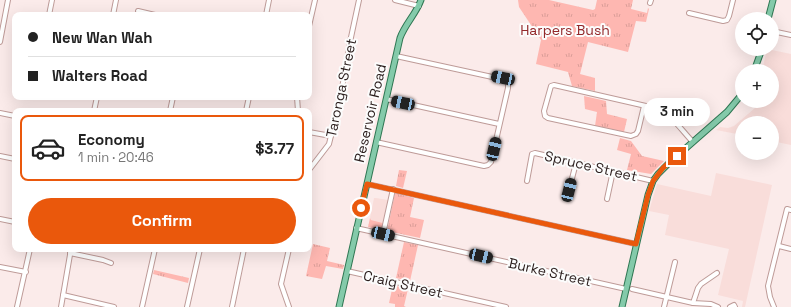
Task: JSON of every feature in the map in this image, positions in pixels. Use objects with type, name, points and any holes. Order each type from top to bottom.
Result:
[{"type":"main road","name":"Reservoir Road","points":[[339,307],[401,34],[419,6],[421,0]]},
{"type":"main road","points":[[769,12],[772,0]]},
{"type":"main road","points":[[622,307],[648,195],[653,181],[663,168],[727,112],[735,102]]},
{"type":"street","points":[[0,42],[8,0]]},
{"type":"street","points":[[50,12],[52,0]]},
{"type":"street","points":[[114,12],[116,0]]},
{"type":"street","points":[[267,12],[269,0]]},
{"type":"street","points":[[312,13],[315,0]]},
{"type":"street","name":"Taronga Street","points":[[312,166],[329,146],[341,94],[359,0]]},
{"type":"street","points":[[395,0],[419,6]]},
{"type":"street","points":[[690,13],[723,21],[727,20],[733,0]]},
{"type":"street","points":[[138,11],[142,12]]},
{"type":"street","points":[[779,32],[791,35]]},
{"type":"street","points":[[376,142],[484,166],[491,162],[500,124],[508,88],[507,81],[503,78],[396,56]]},
{"type":"street","points":[[644,106],[637,132],[631,136],[548,118],[545,116],[544,111],[551,86],[554,85],[659,109],[664,111],[692,142]]},
{"type":"street","points":[[386,99],[500,124]]},
{"type":"street","points":[[0,112],[12,115]]},
{"type":"street","points":[[312,133],[331,136]]},
{"type":"street","name":"Spruce Street","points":[[527,181],[532,154],[535,153],[653,181]]},
{"type":"street","points":[[0,156],[12,158]]},
{"type":"street","points":[[569,190],[576,163]]},
{"type":"street","points":[[607,199],[613,171]]},
{"type":"street","points":[[367,184],[636,244]]},
{"type":"street","points":[[383,234],[393,189]]},
{"type":"street","points":[[774,307],[768,286],[787,209],[791,210]]},
{"type":"street","points":[[0,219],[12,221]]},
{"type":"street","name":"Burke Street","points":[[356,228],[626,289]]},
{"type":"street","points":[[779,246],[791,249]]},
{"type":"street","points":[[17,307],[29,252]]},
{"type":"street","points":[[61,307],[70,252]]},
{"type":"street","points":[[74,252],[111,263]]},
{"type":"street","points":[[142,307],[154,252]]},
{"type":"street","points":[[187,307],[199,252]]},
{"type":"street","points":[[232,307],[243,252]]},
{"type":"street","points":[[288,252],[281,284],[289,307]]},
{"type":"street","points":[[664,307],[675,262]]},
{"type":"street","points":[[0,267],[26,272]]},
{"type":"street","points":[[709,271],[713,276]]},
{"type":"street","name":"Craig Street","points":[[347,272],[506,307]]},
{"type":"street","points":[[693,303],[698,288],[701,284],[717,273]]},
{"type":"street","points":[[632,289],[693,303],[707,303],[718,307]]},
{"type":"street","points":[[63,295],[114,307]]},
{"type":"street","points":[[730,307],[734,305],[735,307]]},
{"type":"shaded area","points":[[779,52],[791,54],[791,145],[779,142],[779,116],[746,116],[755,108],[779,108],[779,64],[764,64],[765,56],[779,56]]},
{"type":"shaded area","points":[[735,125],[735,134],[716,130],[720,127],[728,128]]},
{"type":"shaded area","points":[[716,173],[772,185],[745,307],[742,307],[743,301],[718,295],[729,249],[665,235],[669,215],[649,211],[657,184],[711,196]]},
{"type":"shaded area","points":[[374,198],[388,200],[383,223],[371,220],[370,218]]},
{"type":"green space","name":"Harpers Bush","points":[[518,0],[549,0],[593,10],[595,9],[597,0],[633,0],[631,9],[647,13],[648,8],[649,9],[646,22],[636,21],[628,52],[588,42],[580,74],[595,78],[595,91],[572,86],[568,72],[536,64],[541,40],[519,7]]},
{"type":"green space","points":[[584,96],[606,101],[607,114],[627,119],[624,132],[595,126],[597,112],[585,109]]},
{"type":"green space","points":[[620,138],[631,141],[642,156],[664,161],[651,174],[627,170],[631,154],[617,150]]},
{"type":"green space","points":[[399,170],[407,171],[403,188],[396,186]]},
{"type":"green space","points":[[395,193],[414,198],[410,217],[424,220],[420,238],[387,231]]},
{"type":"green space","points":[[370,218],[371,220],[383,223],[382,230],[368,227]]},
{"type":"green space","points":[[404,242],[418,245],[410,281],[396,278]]},
{"type":"green space","points":[[313,244],[330,248],[327,261],[344,265],[343,269],[326,266],[322,279],[306,276]]},
{"type":"green space","points":[[154,270],[189,278],[188,283],[153,274]]},
{"type":"green space","points":[[393,285],[408,289],[404,306],[406,307],[395,307],[395,304],[389,303]]},
{"type":"route","points":[[361,208],[367,184],[636,244],[653,181],[663,168],[677,156]]}]
